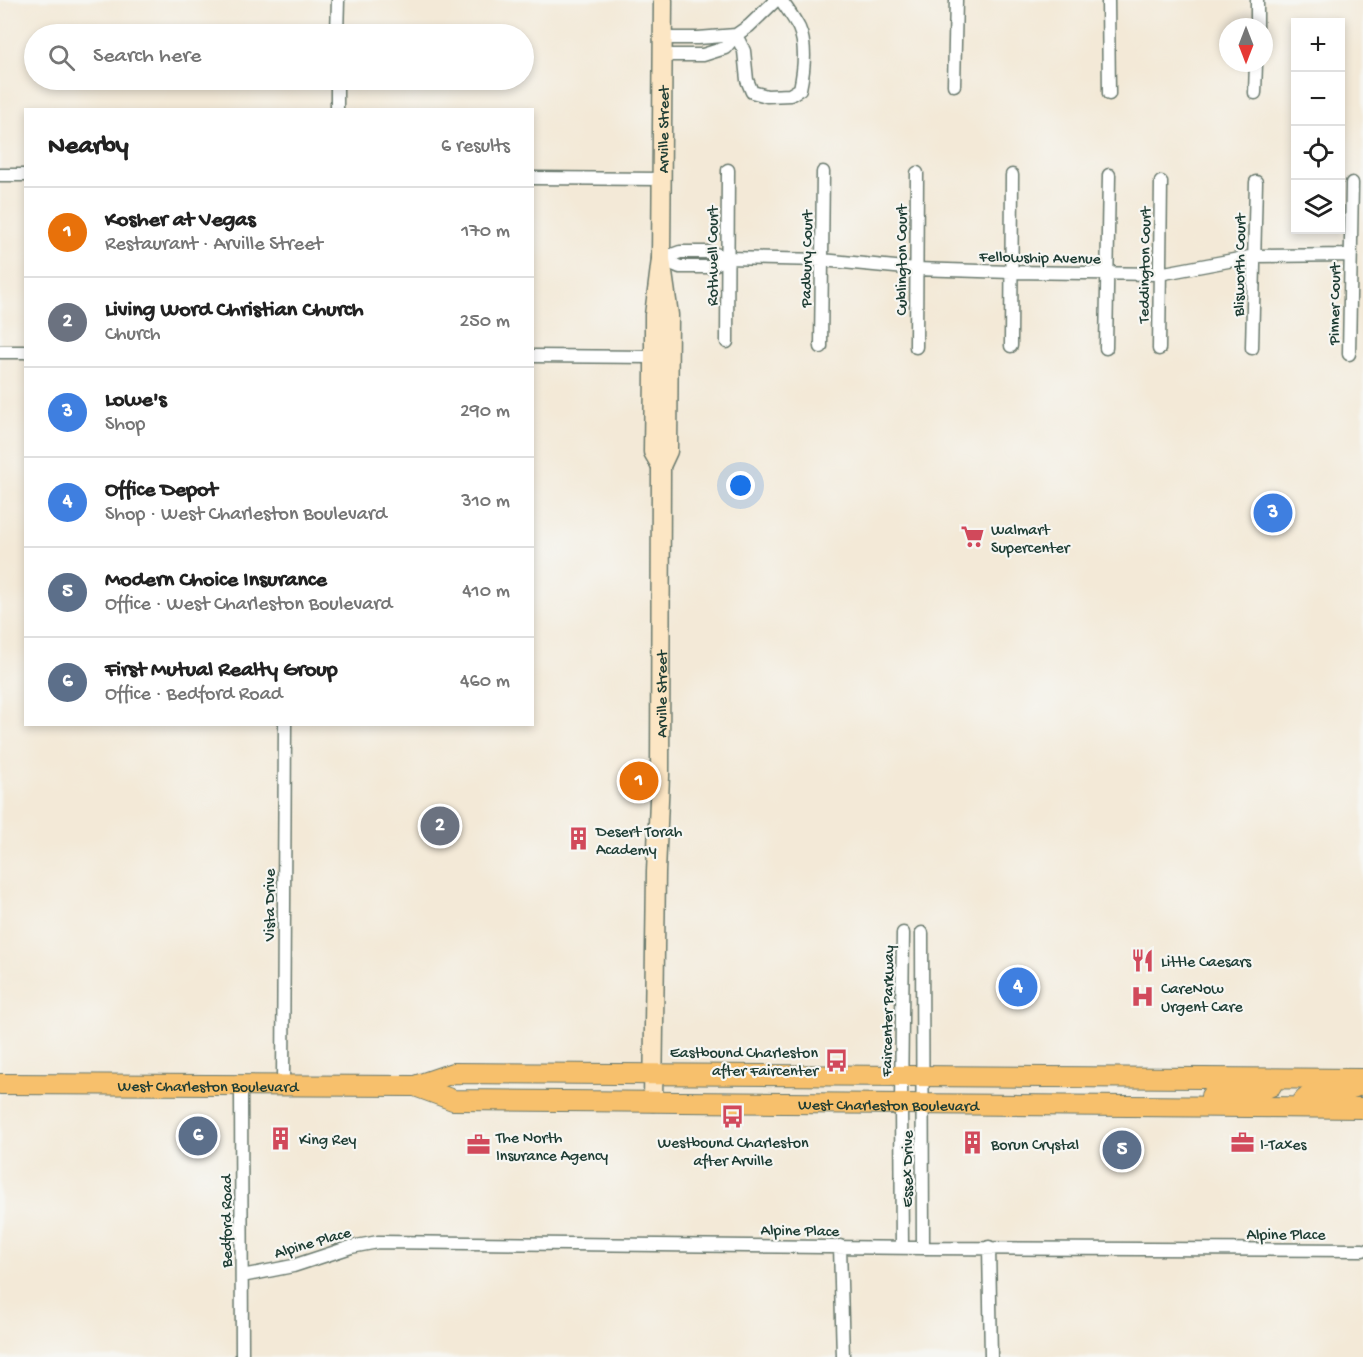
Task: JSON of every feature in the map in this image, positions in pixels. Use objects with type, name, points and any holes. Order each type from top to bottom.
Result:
[{"type":"main road","name":"West Charleston Boulevard","points":[[415,1086],[453,1072],[654,1074],[1147,1106],[1363,1107]]},
{"type":"main road","name":"West Charleston Boulevard","points":[[0,1084],[415,1086],[453,1100],[653,1102],[901,1090],[1275,1078],[1363,1079]]},
{"type":"main road","points":[[1147,1106],[1260,1091],[1271,1086],[1275,1078]]},
{"type":"main road","points":[[1299,1107],[1305,1097],[1310,1095],[1336,1092],[1363,1085]]},
{"type":"street","points":[[338,0],[338,24]]},
{"type":"street","name":"Arville Street","points":[[661,466],[653,452],[654,315],[661,259],[663,0]]},
{"type":"street","points":[[662,47],[703,55],[725,48],[736,35],[776,0]]},
{"type":"street","points":[[736,35],[744,51],[747,80],[752,92],[767,96],[790,95],[800,89],[803,73],[803,42],[799,28],[781,0]]},
{"type":"street","points":[[954,85],[956,0]]},
{"type":"street","points":[[1108,0],[1109,94]]},
{"type":"street","points":[[1257,0],[1257,18]]},
{"type":"street","points":[[1255,93],[1256,72]]},
{"type":"street","points":[[337,90],[337,108]]},
{"type":"street","name":"Rothwell Court","points":[[727,342],[728,170]]},
{"type":"street","name":"Padbury Court","points":[[820,347],[823,172]]},
{"type":"street","name":"Cublington Court","points":[[916,347],[917,173]]},
{"type":"street","points":[[0,175],[24,175]]},
{"type":"street","points":[[1011,346],[1012,175]]},
{"type":"street","points":[[1106,348],[1108,175]]},
{"type":"street","points":[[534,178],[661,179]]},
{"type":"street","name":"Teddington Court","points":[[1159,349],[1161,182]]},
{"type":"street","name":"Blisworth Court","points":[[1252,348],[1256,182]]},
{"type":"street","name":"Pinner Court","points":[[1349,354],[1352,183]]},
{"type":"street","name":"Fellowship Avenue","points":[[661,259],[680,267],[710,267],[727,258],[822,260],[916,269],[1159,274],[1255,256],[1351,255]]},
{"type":"street","name":"Arville Street","points":[[653,1102],[656,872],[660,776],[661,466],[668,451],[669,315],[661,259]]},
{"type":"street","points":[[534,356],[654,357],[662,352],[668,343]]},
{"type":"street","points":[[0,352],[24,352]]},
{"type":"street","points":[[654,426],[668,413]]},
{"type":"street","name":"Vista Drive","points":[[283,1085],[285,726]]},
{"type":"street","name":"Faircenter Parkway","points":[[901,1090],[903,933]]},
{"type":"street","points":[[922,933],[922,1090]]},
{"type":"street","name":"Bedford Road","points":[[241,1085],[242,1357]]},
{"type":"street","name":"Essex Drive","points":[[901,1090],[902,1248]]},
{"type":"street","name":"Essex Drive","points":[[922,1090],[923,1248]]},
{"type":"street","name":"Alpine Place","points":[[242,1276],[294,1266],[351,1247],[378,1242],[1363,1250]]},
{"type":"street","points":[[840,1246],[843,1357]]},
{"type":"street","points":[[989,1247],[991,1357]]},
{"type":"place","name":"Lowe's","points":[[1273,513]]},
{"type":"place","name":"Walmart Supercenter","points":[[973,537]]},
{"type":"place","name":"Kosher at Vegas","points":[[639,781]]},
{"type":"place","name":"Living Word Christian Church","points":[[440,826]]},
{"type":"place","name":"Desert Torah Academy","points":[[578,839]]},
{"type":"place","name":"Little Caesars","points":[[1143,960]]},
{"type":"place","name":"Office Depot","points":[[1018,987]]},
{"type":"place","name":"CareNow Urgent Care","points":[[1143,996]]},
{"type":"place","name":"Eastbound Charleston after Faircenter","points":[[836,1060]]},
{"type":"place","name":"Westbound Charleston after Arville","points":[[733,1116]]},
{"type":"place","name":"First Mutual Realty Group","points":[[198,1136]]},
{"type":"place","name":"King Rey","points":[[281,1138]]},
{"type":"place","name":"Borun Crystal","points":[[973,1143]]},
{"type":"place","name":"I-Taxes","points":[[1242,1143]]},
{"type":"place","name":"The North Insurance Agency","points":[[478,1145]]},
{"type":"place","name":"Modern Choice Insurance","points":[[1122,1150]]}]
